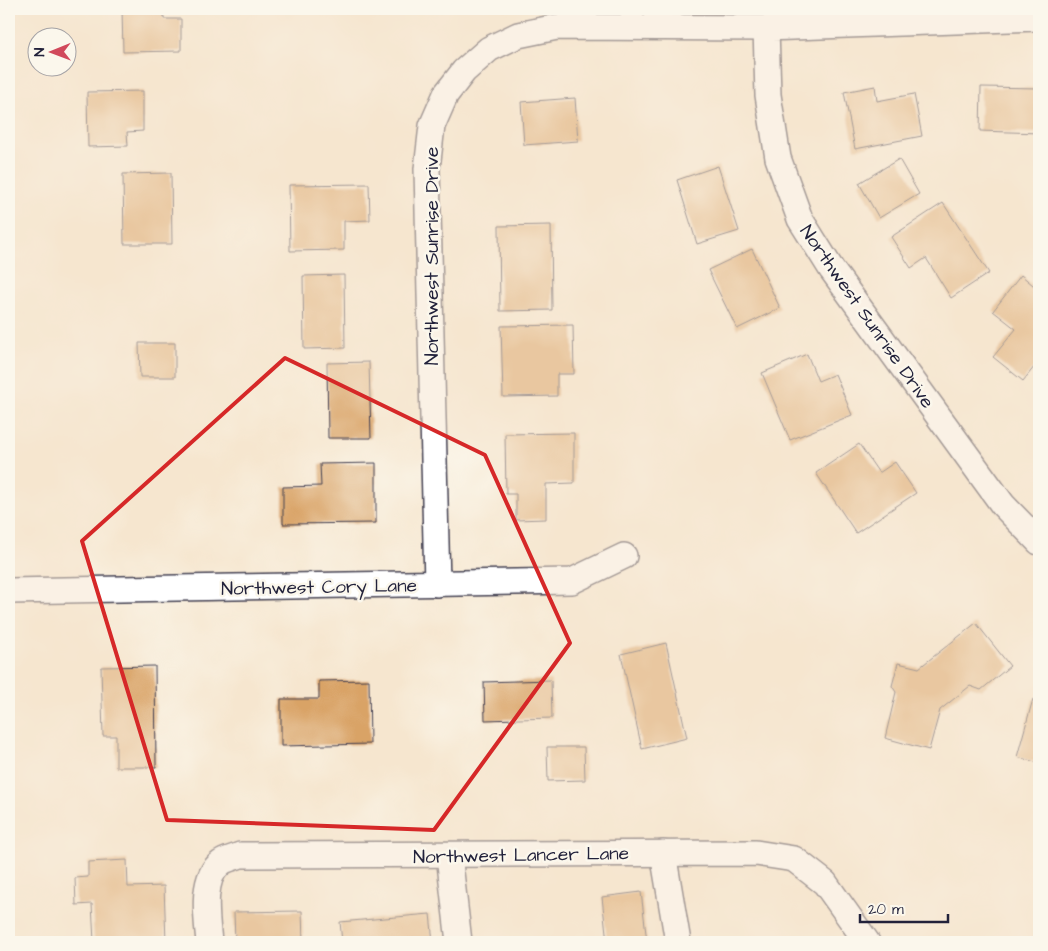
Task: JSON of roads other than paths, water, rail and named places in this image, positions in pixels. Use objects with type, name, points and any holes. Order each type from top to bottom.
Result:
[{"type":"street","name":"Northwest Sunrise Drive","points":[[437,584],[427,168],[432,126],[446,94],[464,71],[489,50],[518,35],[557,27],[766,28],[1039,18]]},
{"type":"street","name":"Northwest Sunrise Drive","points":[[766,28],[768,95],[778,158],[800,219],[832,270],[998,497],[1039,542]]},
{"type":"street","name":"Northwest Cory Lane","points":[[9,591],[572,581],[624,556]]},
{"type":"street","name":"Northwest Lancer Lane","points":[[209,942],[206,906],[209,879],[220,863],[240,855],[663,853],[756,853],[794,860],[825,883],[867,942]]},
{"type":"street","points":[[663,853],[678,942]]},
{"type":"street","points":[[449,855],[459,942]]}]
